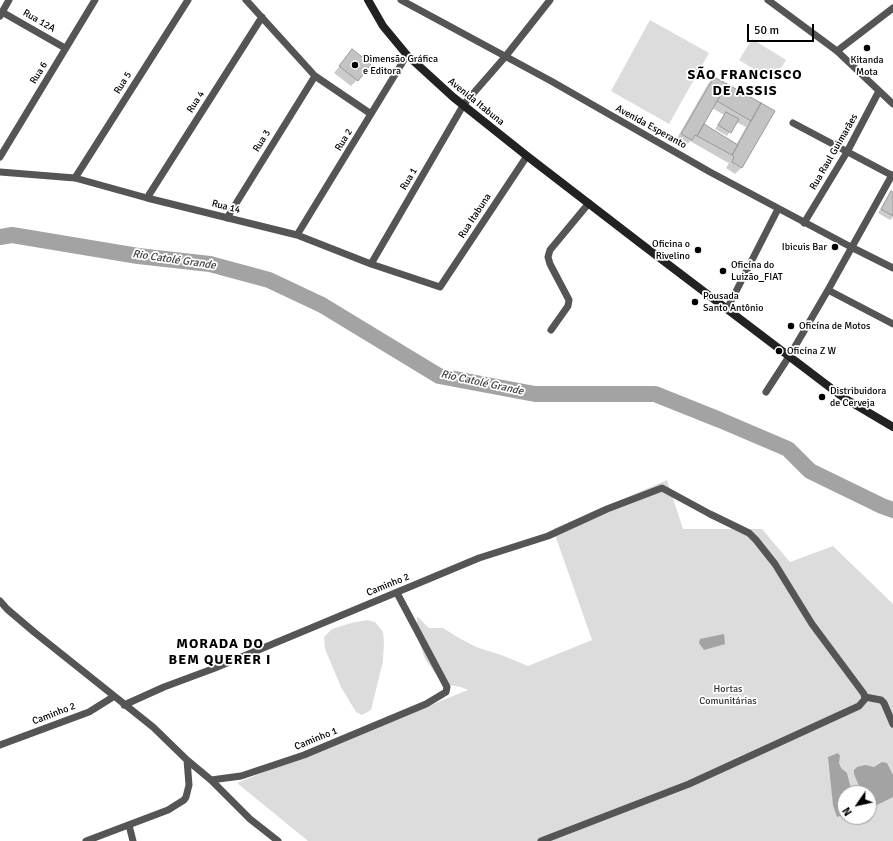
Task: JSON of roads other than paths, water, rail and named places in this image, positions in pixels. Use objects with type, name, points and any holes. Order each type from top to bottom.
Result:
[{"type":"main road","name":"Avenida Itabuna","points":[[368,0],[384,26],[408,55],[453,97],[464,104],[527,156],[588,203],[727,310],[790,355],[844,398],[893,427]]},
{"type":"street","points":[[1,14],[9,0]]},
{"type":"street","name":"Rua 6","points":[[0,157],[95,0]]},
{"type":"street","name":"Rua 5","points":[[75,178],[188,0]]},
{"type":"street","points":[[246,0],[315,76],[372,114]]},
{"type":"street","name":"Avenida Esperanto","points":[[401,0],[551,81],[704,169],[851,248],[893,268]]},
{"type":"street","name":"Rua 1","points":[[371,264],[464,104],[505,57],[550,0]]},
{"type":"street","points":[[768,0],[837,51],[893,104]]},
{"type":"street","points":[[837,51],[893,8]]},
{"type":"street","name":"Rua 12A","points":[[1,14],[65,48]]},
{"type":"street","name":"Rua 4","points":[[147,198],[262,17]]},
{"type":"street","name":"Rua 2","points":[[297,235],[408,55]]},
{"type":"street","name":"Rua 3","points":[[227,218],[315,76]]},
{"type":"street","name":"Rua Raul Guimarães","points":[[804,223],[847,152],[879,91]]},
{"type":"street","points":[[766,392],[790,355],[828,290],[892,175],[794,123]]},
{"type":"street","name":"Rua Itabuna","points":[[440,287],[527,156]]},
{"type":"street","name":"Rua 14","points":[[0,172],[75,178],[147,198],[297,235],[371,264],[440,287]]},
{"type":"street","points":[[551,330],[568,306],[569,300],[550,264],[548,257],[550,250],[588,203]]},
{"type":"street","points":[[727,310],[778,208]]},
{"type":"street","points":[[828,290],[893,324]]},
{"type":"street","name":"Caminho 2","points":[[124,705],[164,687],[215,668],[479,558],[548,536],[606,509],[662,488],[749,533],[756,540],[775,564],[812,624],[865,697]]},
{"type":"street","name":"Caminho 1","points":[[211,780],[241,776],[304,755],[426,704],[443,695],[447,690],[447,687],[397,593]]},
{"type":"street","points":[[0,601],[7,609],[153,727],[187,760],[211,780],[250,819],[278,841]]},
{"type":"street","points":[[0,613],[7,609]]},
{"type":"street","name":"Caminho 2","points":[[0,745],[89,712],[113,696]]},
{"type":"street","points":[[540,841],[689,784],[859,706],[864,702],[865,697],[881,700],[884,703],[893,724]]},
{"type":"street","points":[[86,841],[168,810],[184,800],[189,785],[187,760]]},
{"type":"street","points":[[129,825],[133,841]]},
{"type":"waterway","name":"Rio Catolé Grande","points":[[0,237],[12,235],[138,256],[210,264],[269,280],[322,305],[439,376],[535,394],[655,394],[788,449],[810,471],[893,510]]},
{"type":"place","name":"Kitanda Mota","points":[[867,48]]},
{"type":"place","name":"Dimensão Gráfica e Editora","points":[[355,65]]},
{"type":"place","name":"Ibicuis Bar","points":[[835,247]]},
{"type":"place","name":"Oficina o Rivelino","points":[[698,250]]},
{"type":"place","name":"Oficína do Luizão_FIAT","points":[[723,271]]},
{"type":"place","name":"Pousada Santo Antônio","points":[[695,302]]},
{"type":"place","name":"Oficína de Motos","points":[[791,326]]},
{"type":"place","name":"Oficína Z W","points":[[779,351]]},
{"type":"place","name":"Distribuidora de Cerveja","points":[[822,397]]},
{"type":"district","name":"SÃO FRANCISCO DE ASSIS","points":[[745,84]]},
{"type":"district","name":"MORADA DO BEM QUERER I","points":[[220,652]]},
{"type":"park label","name":"Hortas Comunitárias","points":[[728,694]]}]
